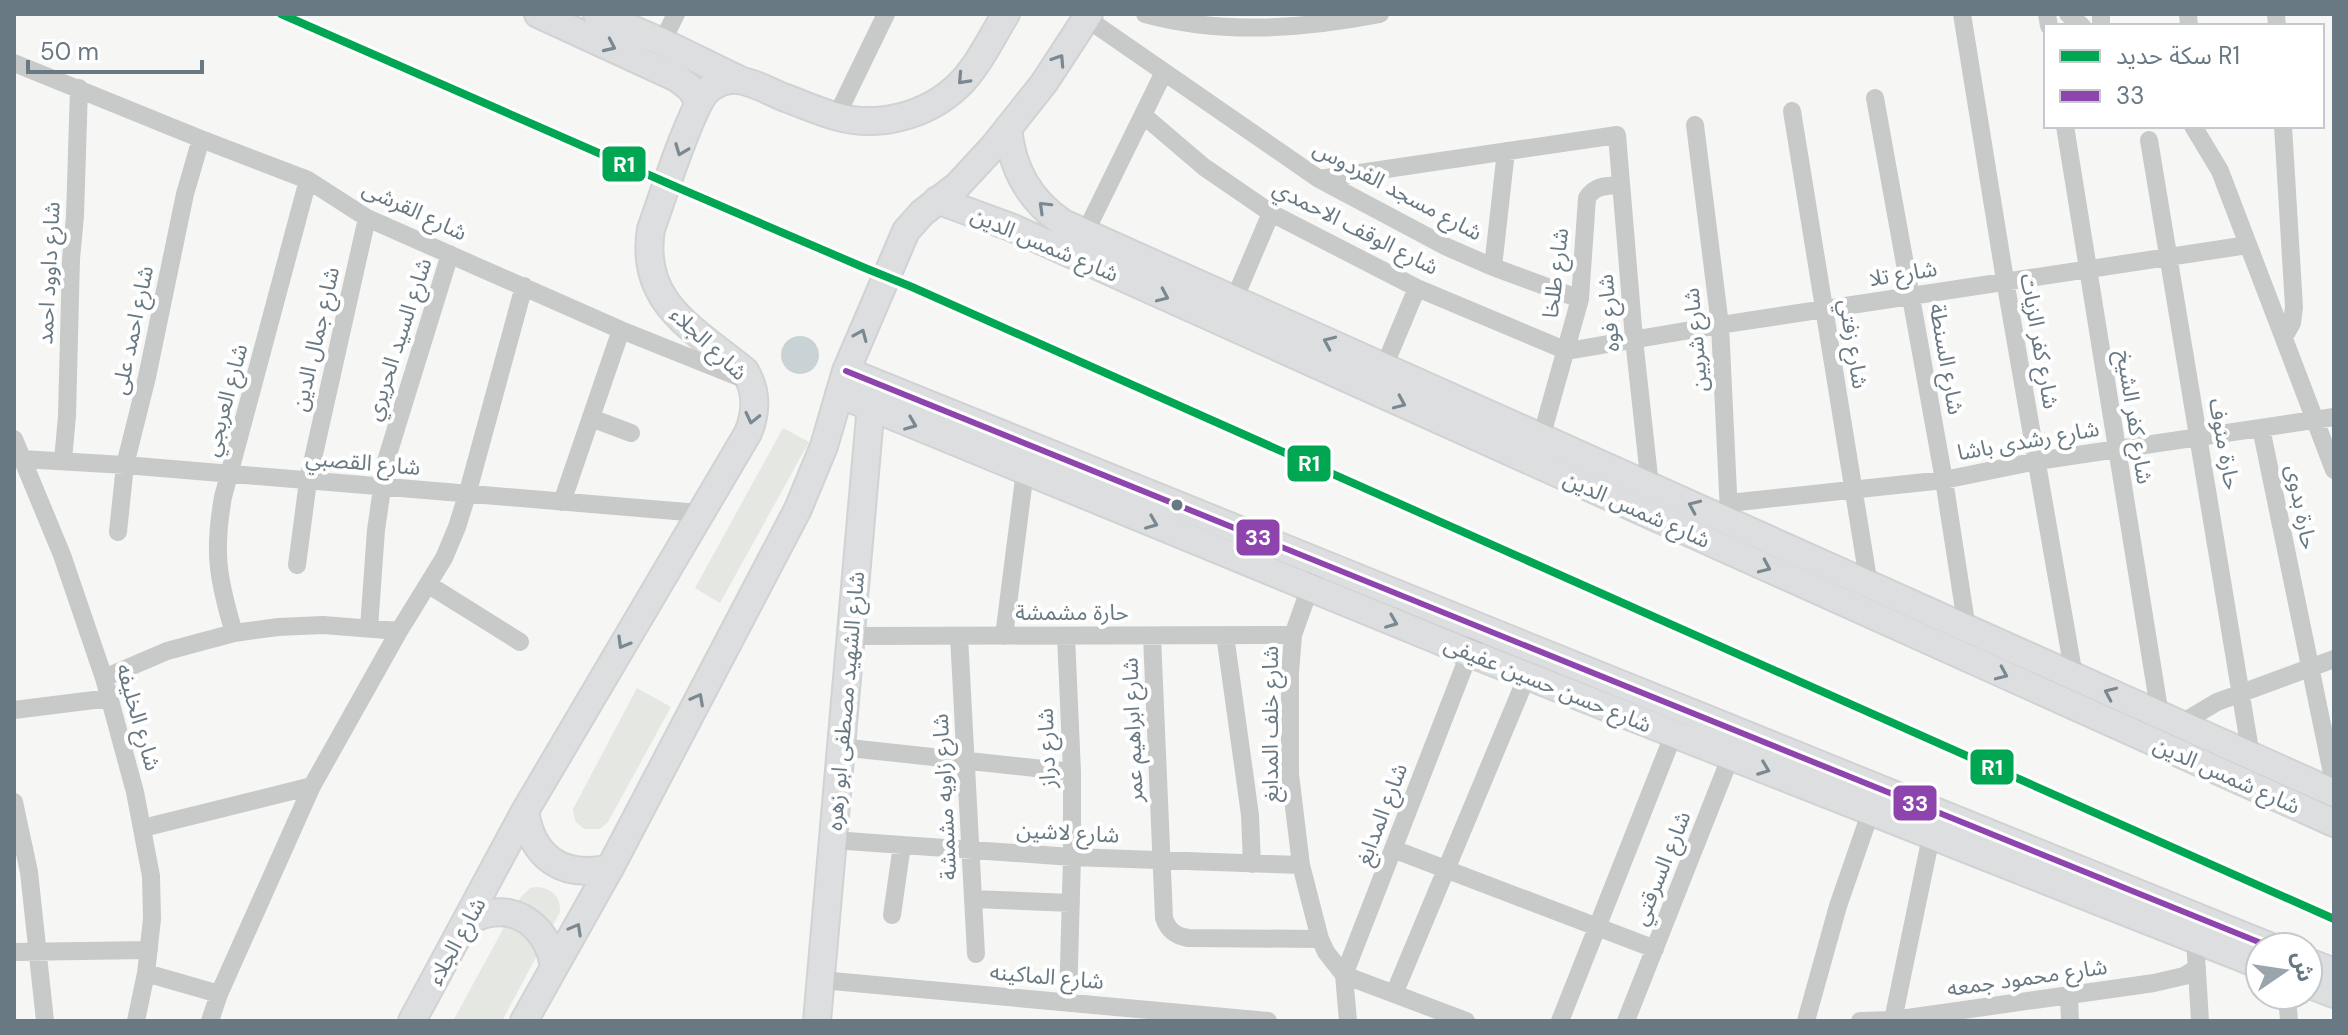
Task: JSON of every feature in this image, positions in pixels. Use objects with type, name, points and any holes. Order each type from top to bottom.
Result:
[{"type":"street","points":[[538,14],[677,78],[690,88],[699,102],[716,84],[740,80]]},
{"type":"street","points":[[597,14],[740,80],[836,117],[858,121],[902,117],[942,99],[973,68],[1006,14]]},
{"type":"street","points":[[662,42],[676,14]]},
{"type":"street","points":[[836,117],[886,14]]},
{"type":"street","points":[[1145,14],[1210,26],[1288,27],[1380,14]]},
{"type":"street","name":"شارع كفر الزيات","points":[[1962,14],[2074,676]]},
{"type":"street","points":[[524,1021],[610,868],[798,509],[824,446],[842,383],[906,231],[922,213],[957,186],[1008,128],[1044,83],[1087,16]]},
{"type":"street","name":"شارع مسجد الفردوس","points":[[1087,16],[1319,179],[1447,247],[1580,299]]},
{"type":"street","name":"شارع القرشى","points":[[14,63],[308,180],[367,218],[621,330],[752,383]]},
{"type":"street","points":[[1085,233],[1164,72]]},
{"type":"street","name":"شارع داوود احمد","points":[[63,460],[79,88]]},
{"type":"street","name":"شارع السنطة","points":[[1875,98],[1944,480],[1967,629]]},
{"type":"street","name":"شارع الجلاء","points":[[412,1021],[525,811],[748,433],[755,408],[752,383],[745,371],[663,300],[654,283],[650,265],[648,247],[651,229],[699,102]]},
{"type":"street","name":"شارع زفتي","points":[[1792,111],[1869,585]]},
{"type":"street","name":"شارع الوقف الاحمدي","points":[[1143,115],[1204,167],[1271,213],[1417,288],[1567,351]]},
{"type":"street","name":"شارع شربين","points":[[1695,125],[1720,325],[1730,551]]},
{"type":"street","name":"شارع شمس الدين","points":[[1008,128],[1015,164],[1033,197],[1052,216],[1085,233],[1650,486],[1729,513],[1869,585],[2334,793]]},
{"type":"street","name":"شارع كفر الشيخ","points":[[2065,128],[2115,448],[2170,720]]},
{"type":"street","points":[[2196,128],[2220,171],[2284,337],[2325,418],[2334,470]]},
{"type":"street","points":[[2283,128],[2294,307],[2292,323],[2284,337]]},
{"type":"street","name":"شارع فوه","points":[[1506,151],[1617,135],[1650,486]]},
{"type":"street","name":"شارع احمد على","points":[[118,532],[125,465],[147,377],[185,194],[201,139]]},
{"type":"street","name":"حارة منوف","points":[[2149,140],[2251,756]]},
{"type":"street","points":[[1319,179],[1506,151],[1493,267]]},
{"type":"street","name":"شارع العربجي","points":[[234,633],[220,586],[217,547],[223,497],[308,180]]},
{"type":"street","name":"شارع طلخا","points":[[1541,438],[1580,299],[1587,198],[1590,192],[1600,187],[1621,185]]},
{"type":"street","name":"شارع شمس الدين","points":[[937,200],[1028,235],[2334,823]]},
{"type":"street","points":[[1234,300],[1271,213]]},
{"type":"street","name":"شارع جمال الدين","points":[[297,565],[308,481],[367,218]]},
{"type":"street","name":"شارع تلا","points":[[1567,351],[2005,280],[2248,245]]},
{"type":"street","name":"شارع السيد الحريري","points":[[369,628],[381,488],[392,436],[450,254]]},
{"type":"street","points":[[210,1021],[219,994],[312,786],[444,558],[467,495],[524,286]]},
{"type":"street","points":[[1384,367],[1417,288]]},
{"type":"street","points":[[562,502],[621,330]]},
{"type":"street","name":"شارع حسن حسين عفيفى","points":[[842,383],[1320,563],[1479,627],[1679,722],[1874,800],[2244,937]]},
{"type":"street","name":"شارع حسن حسين عفيفى","points":[[872,395],[1025,471],[1469,653],[1527,676],[1679,722]]},
{"type":"street","name":"شارع الشهيد مصطفى ابو زهره","points":[[817,1021],[872,395]]},
{"type":"street","points":[[591,418],[631,433]]},
{"type":"street","name":"شارع رشدى باشا","points":[[1729,513],[1854,490],[1944,480],[2115,448],[2325,418]]},
{"type":"street","name":"حارة بدوى","points":[[2261,428],[2334,783]]},
{"type":"street","name":"شارع الخليفه","points":[[14,439],[52,527],[104,678],[143,828],[151,876],[152,919],[146,973],[136,1021]]},
{"type":"street","name":"شارع القصبي","points":[[22,459],[699,513]]},
{"type":"street","points":[[1004,636],[1025,471]]},
{"type":"street","name":"شارع خلف المدابغ","points":[[1320,563],[1293,635],[1290,774],[1301,865],[1320,939],[1344,975]]},
{"type":"street","points":[[429,585],[520,642]]},
{"type":"street","points":[[104,678],[167,651],[234,633],[323,625],[399,631]]},
{"type":"street","name":"شارع المدابغ","points":[[1348,1021],[1344,975],[1479,627]]},
{"type":"street","points":[[1225,635],[1250,815],[1252,864]]},
{"type":"street","name":"حارة مشمشة","points":[[851,636],[1293,635]]},
{"type":"street","name":"شارع زاويه مشمشة","points":[[959,636],[976,954]]},
{"type":"street","name":"شارع دراز","points":[[1066,636],[1072,772],[1068,1002]]},
{"type":"street","name":"شارع ابراهيم عمر","points":[[1152,636],[1164,918],[1170,930],[1181,937],[1320,939]]},
{"type":"street","points":[[2170,720],[2334,659]]},
{"type":"street","points":[[1394,994],[1527,676]]},
{"type":"street","points":[[14,710],[110,698]]},
{"type":"street","points":[[1560,1021],[1679,722]]},
{"type":"street","name":"شارع السرقتي","points":[[1626,1021],[1736,745]]},
{"type":"street","points":[[840,747],[1072,772]]},
{"type":"street","points":[[143,828],[312,786]]},
{"type":"street","points":[[1806,1021],[1838,906],[1874,800]]},
{"type":"street","points":[[14,802],[29,872],[45,1021]]},
{"type":"street","points":[[525,811],[528,828],[546,857],[560,866],[585,872],[610,868]]},
{"type":"street","points":[[1893,1020],[1934,823]]},
{"type":"street","name":"شارع حسن حسين عفيفى","points":[[1934,823],[2244,959]]},
{"type":"street","name":"شارع لاشين","points":[[833,840],[1072,857],[1301,865]]},
{"type":"street","points":[[892,915],[902,845]]},
{"type":"street","points":[[1393,849],[1655,949]]},
{"type":"street","points":[[973,899],[1071,903]]},
{"type":"street","points":[[467,921],[486,913],[506,913],[526,919],[541,932],[551,950],[554,967]]},
{"type":"street","points":[[2195,939],[2200,1021]]},
{"type":"street","points":[[14,952],[149,950]]},
{"type":"street","name":"شارع محمود جمعه","points":[[1860,1021],[1893,1020],[2169,981],[2197,968]]},
{"type":"street","points":[[146,973],[219,994]]},
{"type":"street","points":[[1344,975],[1466,1021]]},
{"type":"street","name":"شارع الماكينه","points":[[821,980],[1268,1021]]},
{"type":"street","points":[[2069,996],[2070,1021]]},
{"type":"shaded area","points":[[800,336],[814,341],[819,355],[814,369],[800,374],[786,369],[781,355],[786,341]]},
{"type":"shaded area","points":[[783,428],[809,442],[720,603],[695,588]]},
{"type":"shaded area","points":[[637,688],[671,707],[608,822],[600,829],[584,829],[575,821],[573,809]]},
{"type":"shaded area","points":[[537,887],[554,894],[560,912],[502,1021],[453,1021],[520,898],[530,888]]},
{"type":"rail line","name":"R1","points":[[281,14],[912,287],[2334,919]]},
{"type":"transit line","name":"33","points":[[846,371],[2244,936]]}]
